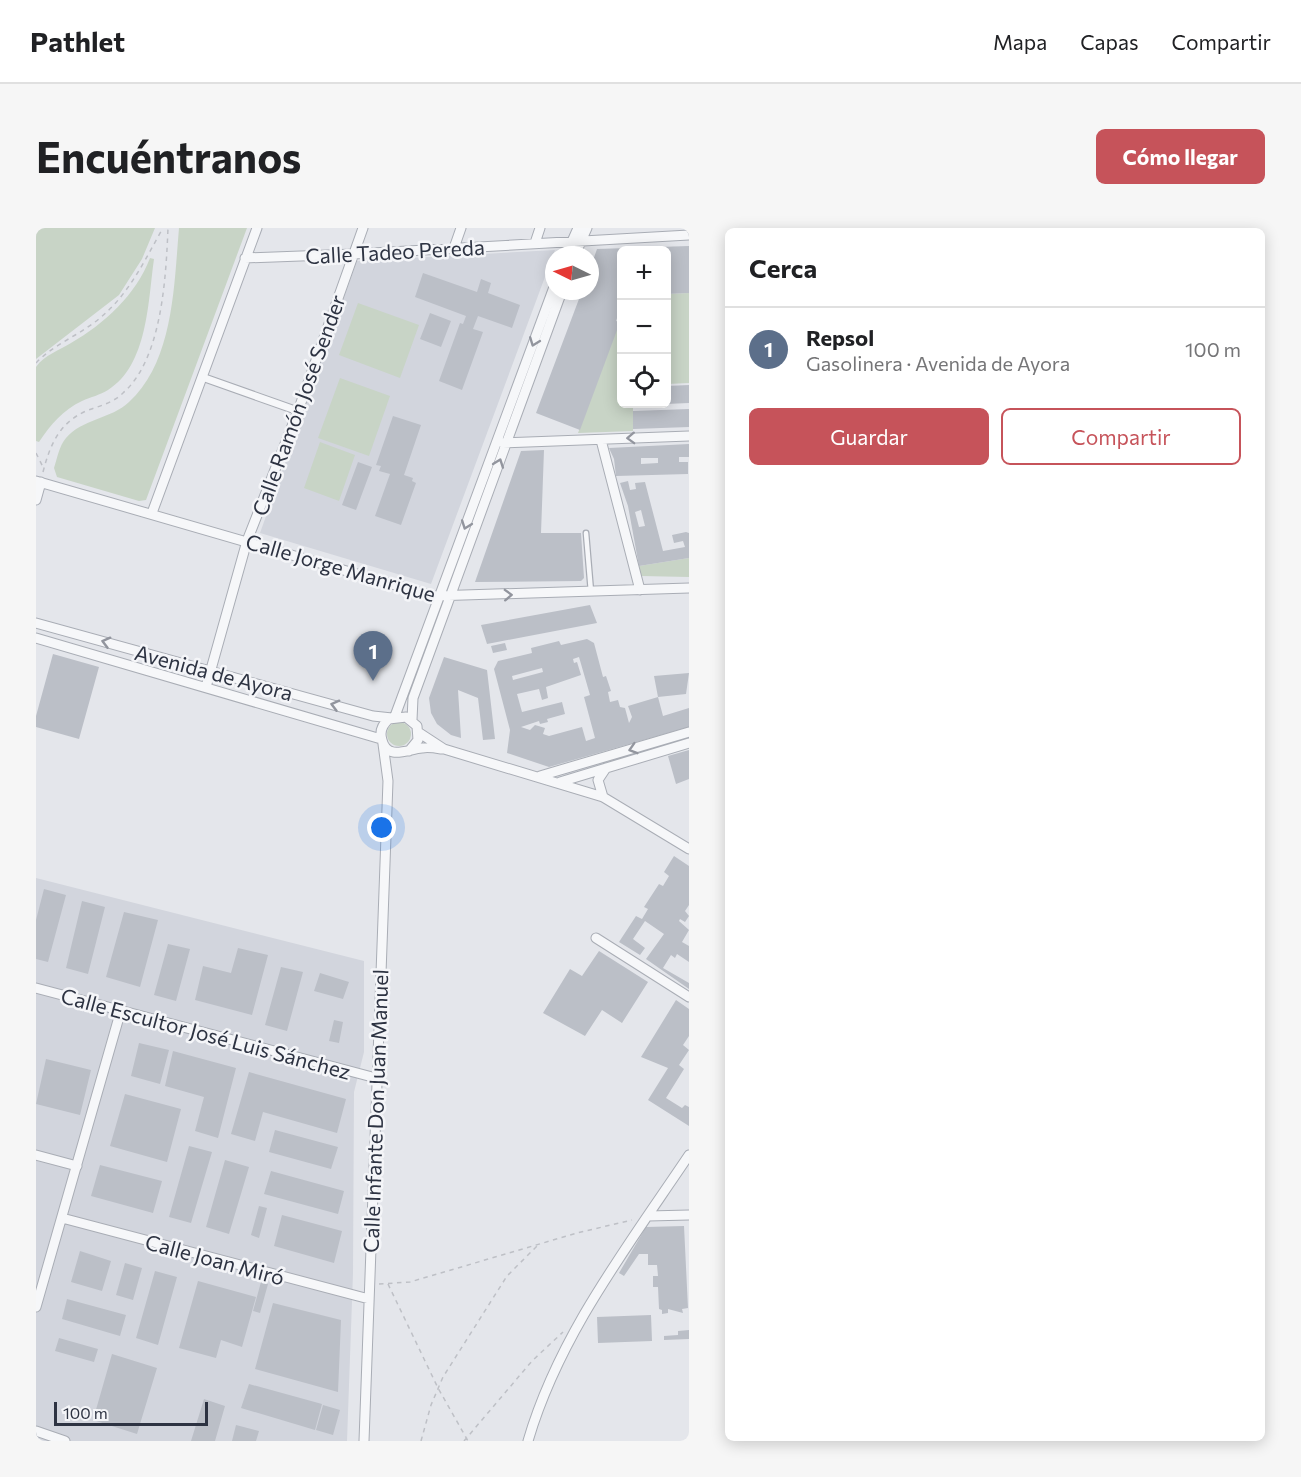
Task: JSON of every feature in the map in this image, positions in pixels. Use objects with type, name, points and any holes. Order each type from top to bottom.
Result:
[{"type":"street","points":[[152,513],[257,228]]},
{"type":"street","name":"Calle Ramón José Sender","points":[[206,687],[247,541],[298,411],[363,228]]},
{"type":"street","points":[[454,248],[461,228]]},
{"type":"street","points":[[535,243],[540,228]]},
{"type":"street","points":[[576,246],[578,228]]},
{"type":"street","points":[[573,246],[587,228]]},
{"type":"street","name":"Calle Tadeo Pereda","points":[[245,258],[689,235]]},
{"type":"street","points":[[550,300],[501,442],[444,597],[393,717],[382,728],[382,742],[391,751],[405,752],[422,748],[444,749],[560,782],[603,797],[689,849]]},
{"type":"street","points":[[501,442],[558,300]]},
{"type":"street","points":[[202,377],[298,411]]},
{"type":"street","points":[[501,442],[689,436]]},
{"type":"street","points":[[601,440],[640,590]]},
{"type":"street","points":[[36,500],[39,481]]},
{"type":"street","name":"Calle Jorge Manrique","points":[[39,481],[444,597],[689,588]]},
{"type":"street","points":[[444,597],[413,698],[412,720],[418,732],[444,749]]},
{"type":"street","name":"Avenida de Ayora","points":[[36,623],[373,716],[393,717]]},
{"type":"street","name":"Avenida de Ayora","points":[[36,638],[206,687],[382,742]]},
{"type":"street","points":[[393,717],[412,720]]},
{"type":"street","points":[[405,752],[416,744],[418,732]]},
{"type":"street","points":[[540,776],[689,732]]},
{"type":"street","name":"Calle Infante Don Juan Manuel","points":[[364,1441],[388,781],[382,742]]},
{"type":"street","points":[[560,782],[689,743]]},
{"type":"street","name":"Calle Infante Don Juan Manuel","points":[[388,781],[392,768],[405,752]]},
{"type":"street","points":[[603,797],[598,780],[606,768]]},
{"type":"street","points":[[596,938],[689,997]]},
{"type":"street","name":"Calle Escultor José Luis Sánchez","points":[[36,988],[376,1078]]},
{"type":"street","points":[[36,1307],[121,1010]]},
{"type":"street","points":[[36,1155],[77,1166]]},
{"type":"street","points":[[528,1441],[549,1383],[575,1327],[689,1155]]},
{"type":"street","points":[[648,1216],[689,1215]]},
{"type":"street","name":"Calle Joan Miró","points":[[62,1218],[369,1299]]},
{"type":"street","points":[[36,1431],[65,1441]]},
{"type":"lane","points":[[586,533],[591,592]]},
{"type":"path","points":[[36,363],[98,320],[121,298],[139,273],[163,228]]},
{"type":"path","points":[[39,481],[49,452],[61,429],[78,416],[123,394],[142,368],[152,343],[162,298],[168,228]]},
{"type":"path","points":[[36,453],[44,470]]},
{"type":"path","points":[[369,1284],[410,1282],[538,1244],[648,1216]]},
{"type":"path","points":[[421,1441],[438,1388],[507,1276],[538,1244]]},
{"type":"path","points":[[388,1283],[438,1388],[468,1441]]},
{"type":"path","points":[[464,1441],[532,1361],[560,1333],[575,1327]]},
{"type":"shaded area","points":[[545,251],[545,277],[431,584],[260,533],[357,261]]},
{"type":"shaded area","points":[[36,878],[364,961],[364,1052],[354,1092],[353,1273],[347,1441],[36,1441]]},
{"type":"green space","points":[[36,228],[155,228],[142,259],[119,295],[36,359]]},
{"type":"green space","points":[[179,228],[247,228],[146,500],[139,501],[57,477],[54,468],[66,438],[80,427],[122,408],[144,385],[155,365],[169,321]]},
{"type":"green space","points":[[150,258],[154,259],[144,331],[131,365],[121,379],[108,390],[82,401],[63,413],[39,442],[36,441],[36,367],[48,356],[107,318],[128,296]]},
{"type":"green space","points":[[689,293],[689,383],[671,384],[671,294]]},
{"type":"green space","points":[[358,303],[419,325],[400,378],[339,355]]},
{"type":"green space","points":[[617,328],[617,408],[633,408],[633,431],[578,433]]},
{"type":"green space","points":[[340,378],[390,396],[369,456],[318,438]]},
{"type":"green space","points":[[320,442],[355,455],[339,501],[304,488]]},
{"type":"green space","points":[[689,558],[689,577],[641,576],[639,566]]},
{"type":"green space","points":[[399,722],[407,726],[411,734],[407,742],[399,746],[391,742],[387,734],[391,726]]},
{"type":"building","points":[[689,246],[689,293],[671,294],[671,247]]},
{"type":"building","points":[[617,248],[617,330],[580,430],[536,413],[579,300],[599,300],[599,249]]},
{"type":"building","points":[[423,273],[477,292],[481,279],[491,283],[488,293],[520,305],[512,328],[478,316],[473,329],[483,332],[462,390],[439,381],[460,323],[463,324],[466,316],[415,297]]},
{"type":"building","points":[[430,313],[451,321],[441,347],[420,339]]},
{"type":"building","points":[[689,385],[689,403],[671,404],[671,386]]},
{"type":"building","points":[[689,409],[689,427],[633,429],[633,411]]},
{"type":"building","points":[[393,416],[421,425],[404,475],[413,478],[412,481],[416,483],[401,525],[375,516],[390,474],[379,471],[381,466],[376,465]]},
{"type":"building","points":[[689,444],[689,457],[679,457],[679,462],[688,462],[688,474],[616,476],[614,459],[609,448]],"holes":[[[641,458],[658,458],[658,463],[641,464]]]},
{"type":"building","points":[[544,450],[541,533],[581,533],[584,578],[581,581],[475,582],[521,451]]},
{"type":"building","points":[[358,462],[372,467],[356,510],[342,505]]},
{"type":"building","points":[[628,481],[630,490],[636,489],[635,483],[645,482],[663,551],[685,547],[683,541],[674,543],[672,535],[686,532],[689,533],[689,558],[639,566],[628,506],[620,483]],"holes":[[[641,510],[645,526],[639,527],[635,512]]]},
{"type":"building","points":[[590,605],[597,623],[487,644],[481,625]]},
{"type":"building","points":[[587,639],[594,643],[603,677],[606,676],[611,691],[608,692],[610,702],[618,700],[620,707],[625,708],[629,723],[632,717],[628,706],[658,697],[663,716],[689,708],[689,727],[549,767],[507,753],[510,730],[494,669],[498,661],[532,653],[531,648],[559,641],[561,645]],"holes":[[[579,657],[590,695],[584,697],[595,738],[586,741],[582,727],[549,736],[543,734],[545,728],[535,725],[530,730],[521,727],[539,721],[540,724],[548,722],[547,719],[565,714],[562,702],[522,712],[517,694],[539,689],[542,700],[548,698],[546,687],[581,675],[577,662],[574,663],[573,659]],[[542,668],[543,672],[513,680],[512,676]]]},
{"type":"building","points":[[505,643],[507,650],[493,653],[491,646]]},
{"type":"building","points":[[53,654],[99,667],[79,739],[36,727],[36,716]]},
{"type":"building","points":[[444,657],[487,670],[495,739],[483,740],[478,698],[458,690],[461,738],[451,735],[437,724],[431,713],[429,698]]},
{"type":"building","points":[[689,673],[686,694],[658,697],[654,676]]},
{"type":"building","points":[[689,750],[689,779],[676,784],[668,756]]},
{"type":"building","points":[[674,856],[689,866],[689,905],[685,911],[689,916],[685,922],[680,919],[679,921],[689,930],[682,942],[689,946],[689,962],[677,954],[675,958],[671,955],[663,968],[689,983],[689,989],[646,959],[664,934],[645,921],[633,939],[645,948],[640,955],[619,942],[636,916],[642,919],[648,909],[644,907],[659,884],[663,886],[669,876],[664,872]]},
{"type":"building","points":[[44,889],[66,895],[48,962],[36,959],[36,920]]},
{"type":"building","points":[[82,901],[105,907],[88,974],[66,968]]},
{"type":"building","points":[[124,912],[158,920],[140,987],[106,977]]},
{"type":"building","points":[[168,944],[190,949],[176,1001],[154,995]]},
{"type":"building","points":[[238,948],[268,955],[252,1015],[195,1000],[203,966],[231,973]]},
{"type":"building","points":[[599,951],[648,982],[622,1023],[602,1010],[585,1036],[543,1013],[570,969],[582,976]]},
{"type":"building","points":[[281,967],[303,972],[287,1031],[265,1025]]},
{"type":"building","points":[[320,973],[349,982],[343,999],[314,991]]},
{"type":"building","points":[[676,1000],[689,1009],[689,1036],[683,1045],[689,1050],[679,1065],[684,1069],[666,1098],[682,1108],[685,1105],[689,1107],[689,1126],[648,1100],[668,1068],[641,1057]]},
{"type":"building","points":[[334,1020],[343,1022],[339,1043],[329,1041]]},
{"type":"building","points":[[139,1043],[169,1050],[160,1084],[131,1076]]},
{"type":"building","points":[[173,1051],[236,1068],[218,1138],[195,1131],[204,1097],[165,1086]]},
{"type":"building","points":[[46,1059],[91,1070],[80,1115],[36,1104]]},
{"type":"building","points":[[249,1072],[346,1099],[337,1133],[263,1112],[255,1141],[231,1134]]},
{"type":"building","points":[[125,1094],[181,1109],[167,1162],[110,1146]]},
{"type":"building","points":[[275,1130],[338,1147],[331,1169],[269,1152]]},
{"type":"building","points":[[189,1146],[212,1152],[191,1223],[169,1217]]},
{"type":"building","points":[[225,1160],[249,1167],[229,1234],[206,1227]]},
{"type":"building","points":[[100,1165],[162,1181],[153,1213],[91,1196]]},
{"type":"building","points":[[271,1171],[344,1191],[338,1214],[264,1194]]},
{"type":"building","points":[[259,1206],[267,1208],[259,1238],[251,1235]]},
{"type":"building","points":[[282,1215],[342,1231],[334,1263],[274,1246]]},
{"type":"building","points":[[684,1226],[688,1308],[682,1309],[683,1313],[668,1309],[668,1313],[662,1314],[662,1310],[659,1309],[658,1287],[653,1287],[653,1276],[658,1276],[657,1265],[648,1265],[648,1254],[639,1254],[624,1276],[619,1273],[646,1227]]},
{"type":"building","points":[[80,1251],[111,1261],[102,1291],[71,1282]]},
{"type":"building","points":[[125,1263],[142,1268],[133,1300],[116,1295]]},
{"type":"building","points":[[155,1271],[177,1277],[158,1345],[136,1338]]},
{"type":"building","points":[[198,1281],[256,1297],[242,1347],[221,1340],[216,1358],[179,1348]]},
{"type":"building","points":[[261,1282],[268,1284],[260,1313],[253,1311]]},
{"type":"building","points":[[67,1299],[126,1315],[120,1336],[62,1319]]},
{"type":"building","points":[[273,1303],[341,1320],[338,1392],[255,1369]]},
{"type":"building","points":[[651,1315],[652,1341],[598,1343],[597,1317]]},
{"type":"building","points":[[689,1330],[689,1339],[664,1340],[664,1336],[678,1335],[678,1331]]},
{"type":"building","points":[[59,1338],[98,1349],[94,1362],[55,1351]]},
{"type":"building","points":[[112,1354],[157,1368],[137,1434],[93,1420]]},
{"type":"building","points":[[249,1384],[322,1404],[315,1430],[241,1408]]},
{"type":"building","points":[[204,1399],[225,1406],[215,1441],[191,1441]]},
{"type":"building","points":[[323,1405],[340,1410],[333,1435],[316,1430]]},
{"type":"building","points":[[236,1425],[259,1431],[256,1441],[232,1441]]},
{"type":"place","name":"Repsol","points":[[373,681]]}]
